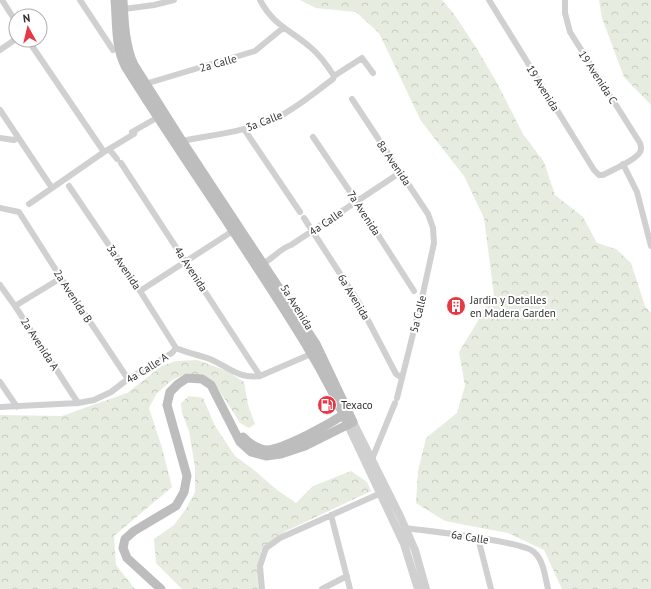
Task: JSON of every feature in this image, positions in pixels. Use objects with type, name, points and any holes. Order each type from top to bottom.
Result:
[{"type":"main road","points":[[115,0],[118,41],[125,57]]},
{"type":"main road","points":[[124,4],[125,57]]},
{"type":"main road","name":"5a Avenida","points":[[125,57],[145,84],[161,115],[182,141],[299,331],[346,413]]},
{"type":"main road","name":"5a Avenida","points":[[125,57],[161,115],[236,229],[263,264],[316,344],[350,424]]},
{"type":"main road","points":[[161,589],[127,558],[123,548],[125,539],[134,531],[176,506],[184,492],[186,476],[168,405],[170,392],[178,384],[187,378],[202,379],[211,385],[240,442],[251,452],[266,456],[281,454],[305,446],[350,424]]},
{"type":"main road","points":[[229,423],[247,442],[265,450],[279,448],[346,413]]},
{"type":"main road","points":[[155,589],[124,561],[120,550],[121,542],[124,535],[130,530],[168,507],[175,501],[179,494],[183,477],[183,463]]},
{"type":"street","points":[[2,0],[8,9]]},
{"type":"street","points":[[80,0],[114,50]]},
{"type":"street","points":[[124,4],[154,5],[174,0]]},
{"type":"street","points":[[260,0],[266,11],[283,28],[320,55],[334,76]]},
{"type":"street","name":"19 Avenida","points":[[489,0],[594,170],[599,175],[603,175],[623,164]]},
{"type":"street","name":"19 Avenida C","points":[[565,0],[565,13],[570,32],[640,143],[641,151],[635,157],[623,164]]},
{"type":"street","name":"2a Calle","points":[[145,84],[255,51],[283,28]]},
{"type":"street","name":"4a Avenida","points":[[34,48],[107,151],[119,161],[260,376]]},
{"type":"street","name":"3a Calle","points":[[182,141],[244,129],[276,118],[294,108],[333,79],[334,76],[362,58],[374,73]]},
{"type":"street","name":"8a Avenida","points":[[352,99],[428,214],[433,228]]},
{"type":"street","points":[[0,110],[52,188]]},
{"type":"street","points":[[29,204],[123,140],[128,135],[161,115]]},
{"type":"street","points":[[244,129],[300,212]]},
{"type":"street","points":[[0,138],[14,140],[18,137]]},
{"type":"street","name":"7a Avenida","points":[[313,137],[414,291]]},
{"type":"street","points":[[623,164],[637,192],[651,246]]},
{"type":"street","name":"4a Calle","points":[[263,264],[289,250],[291,245],[401,172]]},
{"type":"street","name":"3a Avenida","points":[[69,186],[140,291],[176,348]]},
{"type":"street","name":"2a Avenida B","points":[[0,208],[19,212],[128,379]]},
{"type":"street","name":"6a Avenida","points":[[304,218],[359,303],[396,374],[402,378]]},
{"type":"street","name":"5a Calle","points":[[372,459],[396,401],[434,243],[433,228]]},
{"type":"street","points":[[140,291],[236,229]]},
{"type":"street","points":[[15,306],[61,278]]},
{"type":"street","name":"2a Avenida A","points":[[0,285],[78,403]]},
{"type":"street","name":"4a Calle A","points":[[0,407],[78,403],[94,400],[111,392],[128,379],[172,353],[176,348],[209,359],[238,374],[253,377],[260,376],[311,354]]},
{"type":"street","points":[[0,382],[16,407]]},
{"type":"street","name":"5a Avenida","points":[[350,424],[372,459],[405,528],[413,557],[418,589]]},
{"type":"street","name":"5a Avenida","points":[[350,424],[381,493],[413,557],[426,589]]},
{"type":"street","points":[[262,589],[260,566],[266,548],[280,538],[381,493]]},
{"type":"street","points":[[331,515],[350,589]]},
{"type":"street","name":"6a Calle","points":[[405,528],[478,538],[524,547],[533,551],[539,558],[548,589]]},
{"type":"street","points":[[478,538],[491,589]]},
{"type":"street","points":[[322,589],[347,576]]},
{"type":"green space","points":[[300,0],[442,0],[454,14],[477,49],[497,83],[523,134],[544,162],[555,195],[583,217],[597,243],[616,249],[631,263],[645,306],[651,313],[651,589],[562,589],[544,550],[508,533],[445,521],[416,503],[418,471],[426,438],[457,413],[465,386],[459,352],[494,295],[484,218],[464,176],[421,121],[379,33],[356,12],[316,8]]},
{"type":"green space","points":[[599,0],[651,0],[651,105],[624,77],[602,18]]},
{"type":"green space","points":[[197,360],[227,371],[244,382],[248,405],[255,424],[249,428],[240,423],[219,390],[207,378],[188,373],[172,380],[157,393],[149,408],[162,448],[172,487],[114,536],[116,565],[135,589],[0,589],[0,415],[62,416],[127,393],[162,366],[176,361]]},
{"type":"green space","points":[[189,396],[203,398],[215,426],[235,456],[277,490],[296,503],[313,486],[351,471],[367,482],[371,491],[286,531],[261,551],[262,589],[182,589],[156,563],[154,539],[174,525],[186,509],[195,492],[195,467],[189,431],[182,413],[181,403]]},
{"type":"place","name":"Jardin y Detalles en Madera Garden","points":[[456,306]]},
{"type":"place","name":"Texaco","points":[[327,405]]}]
